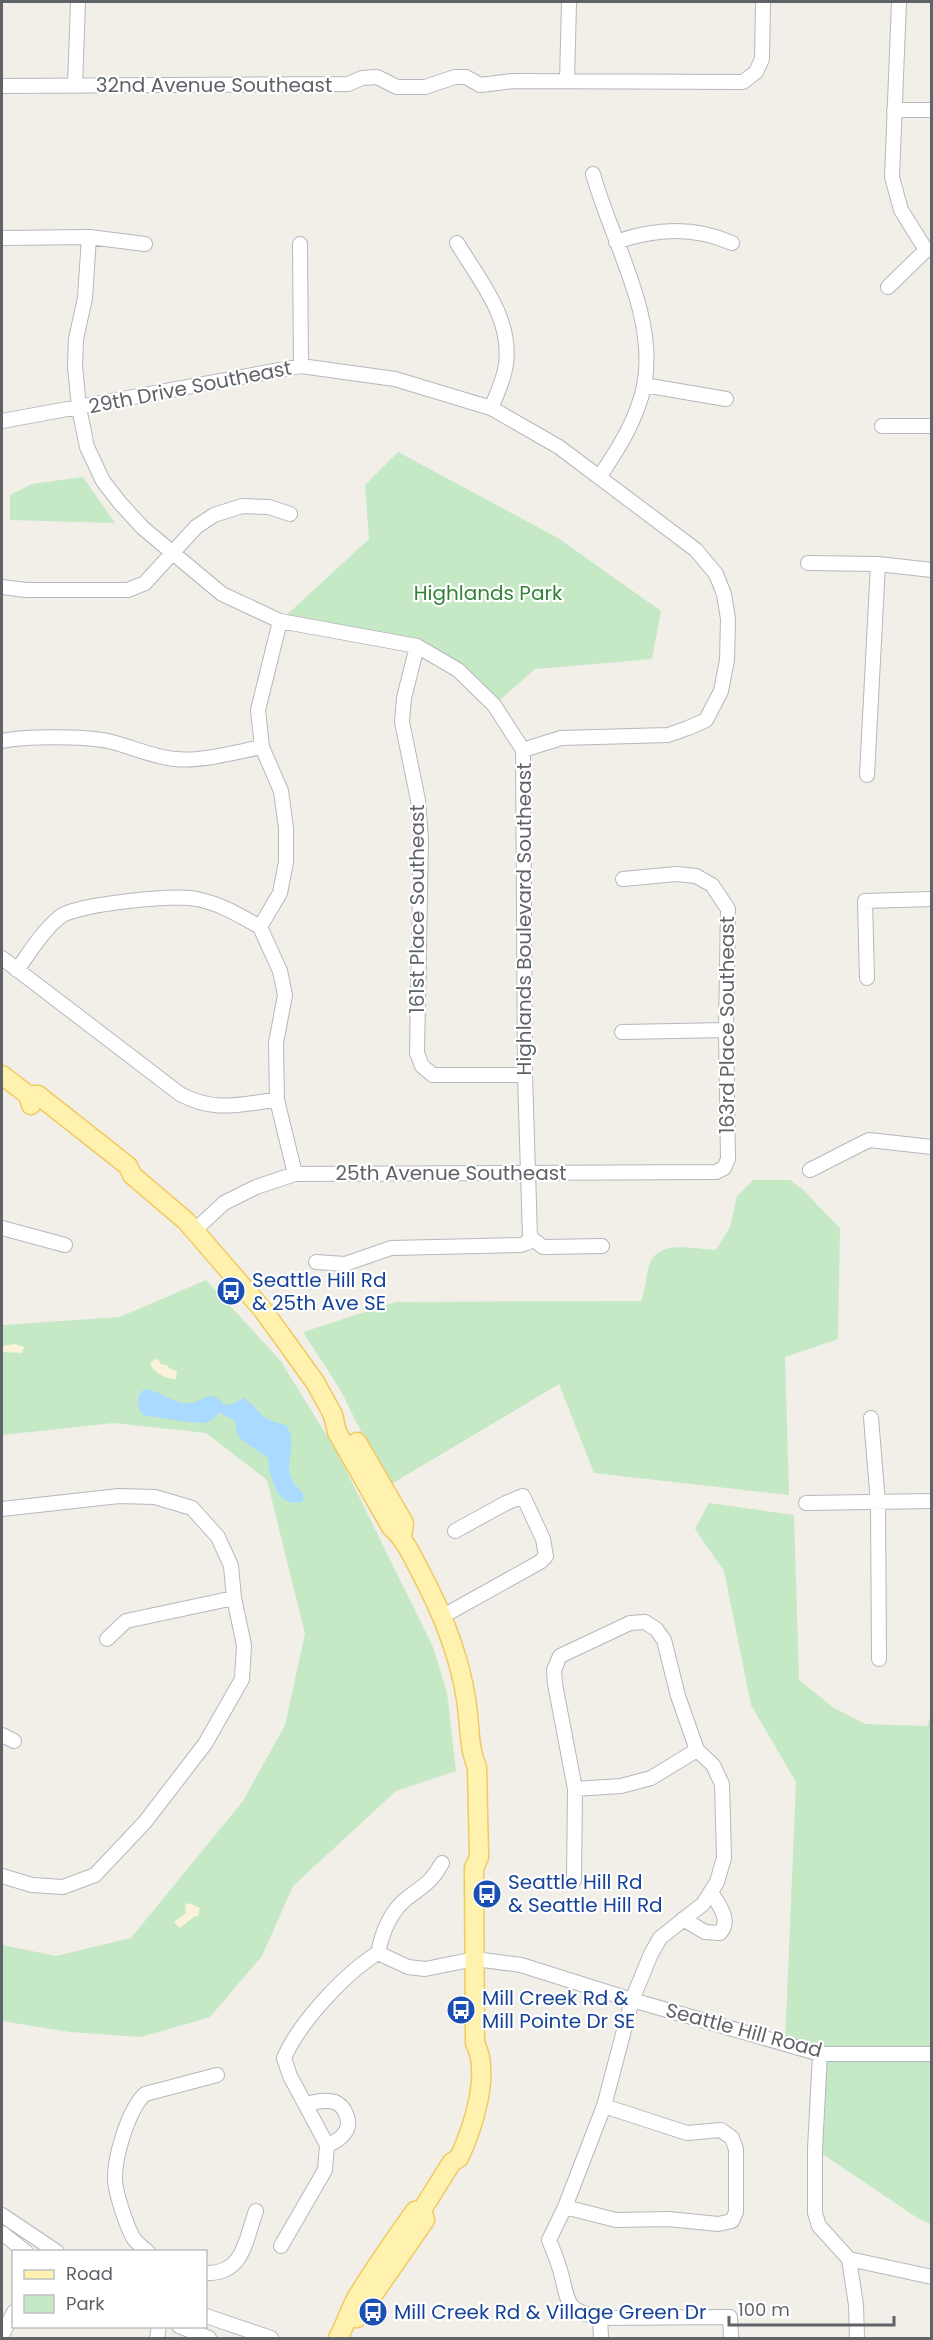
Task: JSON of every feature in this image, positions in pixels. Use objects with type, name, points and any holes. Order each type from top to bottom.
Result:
[{"type":"main road","points":[[2,1075],[28,1095],[32,1105],[122,1175],[132,1175],[195,1230],[263,1310],[315,1382],[333,1415],[337,1432],[391,1527],[402,1537],[443,1616],[458,1660],[471,1734],[472,1756],[467,1767],[467,1778],[469,1857],[474,1868],[476,2043],[469,2053],[467,2092],[462,2118],[450,2153],[452,2162],[422,2210],[415,2211],[373,2273],[350,2311],[349,2320],[338,2338]]},
{"type":"street","points":[[75,86],[78,2]]},
{"type":"street","points":[[567,81],[569,2]]},
{"type":"street","name":"32nd Avenue Southeast","points":[[2,86],[348,84],[362,78],[377,77],[397,87],[425,87],[455,77],[466,77],[480,85],[513,81],[743,82],[756,72],[762,59],[763,2]]},
{"type":"street","points":[[888,287],[929,254],[901,210],[892,177],[899,2]]},
{"type":"street","points":[[894,110],[932,110]]},
{"type":"street","points":[[593,174],[602,207],[641,314],[646,350],[644,385],[633,420],[618,450],[600,476]]},
{"type":"street","points":[[616,242],[659,230],[687,230],[718,236],[732,243]]},
{"type":"street","points":[[2,238],[89,237],[145,244]]},
{"type":"street","name":"Highlands Boulevard Southeast","points":[[89,237],[84,298],[76,348],[75,366],[79,408],[87,447],[103,480],[143,528],[222,594],[280,621],[417,646],[458,670],[494,705],[523,750],[528,1240]]},
{"type":"street","points":[[458,243],[496,306],[504,327],[507,345],[506,366],[491,408]]},
{"type":"street","points":[[300,244],[301,366]]},
{"type":"street","name":"29th Drive Southeast","points":[[2,421],[301,366],[395,379],[491,408],[559,447],[696,550],[716,574],[724,594],[728,620],[727,660],[721,691],[706,720],[668,735],[561,738],[523,750]]},
{"type":"street","points":[[644,385],[726,399]]},
{"type":"street","points":[[882,426],[932,426]]},
{"type":"street","points":[[2,587],[26,590],[128,590],[145,583],[174,554],[196,527],[214,515],[242,506],[270,507],[290,514]]},
{"type":"street","points":[[808,563],[878,564],[932,570]]},
{"type":"street","points":[[867,775],[878,564]]},
{"type":"street","points":[[260,927],[280,893],[286,862],[286,828],[280,791],[262,747],[258,710],[280,621]]},
{"type":"street","name":"161st Place Southeast","points":[[417,646],[404,698],[402,722],[418,800],[420,829],[417,1053],[422,1066],[433,1075],[525,1075]]},
{"type":"street","points":[[2,741],[77,738],[107,741],[141,752],[176,759],[218,756],[262,747]]},
{"type":"street","name":"163rd Place Southeast","points":[[623,879],[678,874],[696,876],[712,885],[728,909],[726,1030],[728,1159],[724,1168]]},
{"type":"street","points":[[17,970],[46,930],[62,915],[86,906],[193,898],[222,905],[260,927],[280,971],[285,995],[276,1043],[277,1100],[295,1174]]},
{"type":"street","points":[[867,978],[865,901],[932,899]]},
{"type":"street","points":[[2,958],[180,1094],[196,1102],[216,1107],[277,1100]]},
{"type":"street","points":[[622,1032],[726,1030]]},
{"type":"street","points":[[810,1170],[869,1140],[932,1147]]},
{"type":"street","name":"25th Avenue Southeast","points":[[195,1230],[224,1203],[256,1187],[295,1174],[716,1172],[724,1168]]},
{"type":"street","points":[[2,1228],[65,1245]]},
{"type":"street","points":[[316,1262],[345,1264],[391,1248],[528,1240],[543,1247],[602,1246]]},
{"type":"street","points":[[871,1418],[878,1503],[879,1659]]},
{"type":"street","points":[[2,1509],[119,1496],[155,1497],[192,1508],[218,1537],[231,1566],[234,1598],[244,1645],[242,1679],[205,1744],[145,1822],[95,1875],[63,1887],[32,1885],[2,1876]]},
{"type":"street","points":[[443,1616],[540,1562],[546,1556],[543,1539],[523,1496],[455,1531]]},
{"type":"street","points":[[806,1503],[932,1501]]},
{"type":"street","points":[[107,1639],[126,1621],[234,1598]]},
{"type":"street","points":[[574,1880],[575,1789],[554,1670],[560,1656],[630,1623],[645,1622],[656,1629],[664,1640],[678,1696],[697,1750],[713,1765],[722,1784],[724,1858],[717,1882],[703,1904],[660,1938],[651,1954],[632,2000],[604,2106],[565,2207],[549,2240],[562,2277],[566,2300],[579,2313],[600,2318],[730,2317],[731,2338]]},
{"type":"street","points":[[575,1789],[621,1786],[651,1778],[697,1750]]},
{"type":"street","points":[[281,2246],[325,2170],[327,2145],[290,2076],[284,2058],[292,2038],[360,1964],[378,1953],[382,1932],[391,1916],[405,1900],[419,1892],[432,1880],[442,1863]]},
{"type":"street","points":[[683,1919],[705,1932],[720,1933],[725,1924],[724,1916],[711,1893]]},
{"type":"street","name":"Seattle Hill Road","points":[[378,1953],[408,1967],[425,1969],[475,1959],[521,1965],[632,2000],[820,2054],[932,2054]]},
{"type":"street","points":[[820,2054],[815,2149],[815,2213],[819,2226],[849,2259],[856,2305],[857,2338]]},
{"type":"street","points":[[146,2250],[134,2239],[115,2183],[116,2164],[125,2131],[138,2101],[145,2094],[217,2075]]},
{"type":"street","points":[[305,2104],[331,2101],[339,2103],[345,2111],[348,2129],[337,2141],[327,2145]]},
{"type":"street","points":[[565,2207],[616,2220],[668,2219],[718,2224],[732,2221],[736,2212],[736,2149],[732,2138],[721,2130],[687,2133],[604,2106]]},
{"type":"street","points":[[207,2273],[218,2274],[230,2269],[239,2259],[256,2211]]},
{"type":"street","points":[[2,2215],[54,2250]]},
{"type":"street","points":[[2,2233],[23,2250]]},
{"type":"street","points":[[849,2259],[932,2277]]},
{"type":"street","points":[[2,2335],[12,2316]]},
{"type":"street","points":[[207,2316],[271,2338]]},
{"type":"street","points":[[600,2318],[601,2338]]},
{"type":"street","points":[[182,2328],[209,2338]]},
{"type":"green space","name":"Highlands Park","points":[[398,452],[558,538],[661,611],[652,659],[535,669],[494,705],[417,646],[280,621],[369,539],[365,485]]},
{"type":"green space","points":[[83,477],[115,523],[10,520],[10,495],[32,484]]},
{"type":"green space","points":[[753,1180],[790,1180],[802,1189],[840,1228],[838,1339],[785,1357],[789,1495],[594,1473],[559,1384],[388,1486],[341,1391],[303,1332],[396,1302],[641,1301],[648,1268],[657,1253],[673,1248],[716,1250],[730,1227],[737,1196]]},
{"type":"green space","points":[[206,1280],[280,1360],[337,1452],[433,1647],[447,1693],[456,1771],[396,1791],[293,1886],[262,1956],[210,2017],[141,2037],[70,2032],[2,2021],[2,1945],[56,1956],[131,1938],[243,1801],[285,1725],[305,1634],[267,1480],[206,1433],[114,1423],[2,1435],[2,1325],[120,1317]]},
{"type":"green space","points":[[709,1503],[794,1515],[799,1680],[834,1708],[865,1724],[927,1726],[931,1715],[931,2224],[919,2219],[815,2149],[820,2054],[785,2044],[796,1782],[751,1705],[724,1571],[695,1529]]},
{"type":"sand","points":[[15,1344],[24,1347],[22,1353],[2,1352],[2,1346]]},
{"type":"sand","points":[[154,1359],[177,1371],[176,1379],[157,1373],[150,1364]]},
{"type":"sand","points":[[189,1903],[200,1908],[198,1917],[195,1916],[180,1928],[174,1922],[186,1913],[185,1905]]},
{"type":"water","points":[[144,1389],[184,1403],[213,1396],[223,1404],[229,1405],[244,1398],[266,1418],[286,1425],[291,1442],[290,1476],[303,1493],[303,1501],[294,1503],[281,1497],[270,1474],[268,1458],[242,1440],[235,1431],[237,1427],[234,1420],[220,1413],[207,1423],[143,1415],[139,1409],[138,1397]]},
{"type":"place","name":"Seattle Hill Rd & 25th Ave SE","points":[[231,1291]]},
{"type":"place","name":"Seattle Hill Rd & Seattle Hill Rd","points":[[487,1894]]},
{"type":"place","name":"Mill Creek Rd & Mill Pointe Dr SE","points":[[461,2010]]},
{"type":"place","name":"Mill Creek Rd & Village Green Dr","points":[[373,2312]]}]
